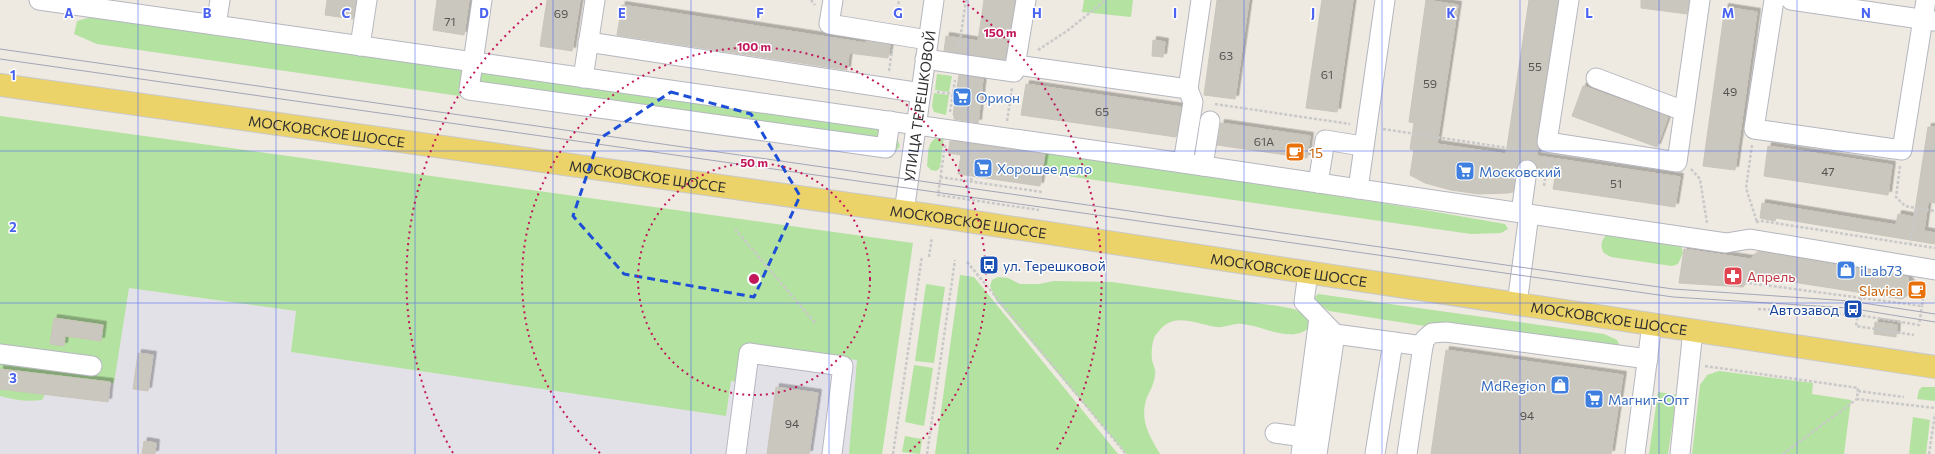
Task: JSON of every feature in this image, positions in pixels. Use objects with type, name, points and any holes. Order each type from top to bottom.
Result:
[{"type":"main road","name":"МОСКОВСКОЕ ШОССЕ","points":[[0,85],[904,212],[1935,367]]},
{"type":"street","points":[[39,0],[947,129],[1726,243],[1750,239],[1930,275]]},
{"type":"street","points":[[216,25],[220,0]]},
{"type":"street","points":[[360,46],[367,0]]},
{"type":"street","points":[[482,0],[469,90],[886,148],[890,121]]},
{"type":"street","points":[[583,78],[594,0]]},
{"type":"street","points":[[833,0],[830,24],[928,40]]},
{"type":"street","name":"УЛИЦА ТЕРЕШКОВОЙ","points":[[904,212],[916,125],[928,92],[925,59],[934,0]]},
{"type":"street","points":[[1015,68],[1026,0]]},
{"type":"street","points":[[1183,163],[1201,0]]},
{"type":"street","points":[[1358,189],[1385,0]]},
{"type":"street","points":[[1569,0],[1546,142],[1549,149],[1676,162],[1700,0]]},
{"type":"street","points":[[1774,0],[1754,129],[1902,150],[1929,20],[1926,0]]},
{"type":"street","points":[[1791,0],[1929,20]]},
{"type":"street","points":[[588,42],[928,92]]},
{"type":"street","points":[[925,59],[1015,68],[1190,94]]},
{"type":"street","points":[[1596,78],[1684,111]]},
{"type":"street","points":[[1203,166],[1210,121]]},
{"type":"street","points":[[1318,183],[1325,140],[1356,145]]},
{"type":"street","points":[[1517,304],[1525,213],[1527,170]]},
{"type":"street","points":[[1308,272],[1304,302],[1335,334],[1424,346]]},
{"type":"street","points":[[1275,433],[1303,446],[1319,318]]},
{"type":"street","points":[[1635,454],[1652,324]]},
{"type":"street","points":[[1680,454],[1693,330]]},
{"type":"street","points":[[1407,454],[1425,339],[1432,333],[1446,332],[1648,359]]},
{"type":"street","points":[[1317,454],[1335,334]]},
{"type":"street","points":[[1376,454],[1393,342]]},
{"type":"street","points":[[736,454],[749,353],[843,366],[832,454]]},
{"type":"street","points":[[0,354],[92,366]]},
{"type":"path","points":[[1006,128],[1015,68],[1067,31],[1106,0]]},
{"type":"path","points":[[928,92],[953,94]]},
{"type":"path","points":[[1190,94],[1367,127],[1549,149],[1543,192]]},
{"type":"path","points":[[947,129],[938,196],[1039,210]]},
{"type":"path","points":[[1754,129],[1746,188],[1758,222]]},
{"type":"path","points":[[1902,150],[1896,197],[1906,206],[1935,211]]},
{"type":"path","points":[[1676,162],[1687,164],[1700,178],[1707,224]]},
{"type":"path","points":[[971,181],[972,176]]},
{"type":"path","points":[[940,177],[1042,192]]},
{"type":"path","points":[[1910,244],[1916,208]]},
{"type":"path","points":[[735,229],[816,324]]},
{"type":"path","points":[[929,257],[932,237]]},
{"type":"path","points":[[893,454],[922,256]]},
{"type":"path","points":[[927,454],[954,260]]},
{"type":"path","points":[[967,262],[1126,454]]},
{"type":"path","points":[[1758,309],[1858,315],[1919,325],[1930,275]]},
{"type":"path","points":[[1749,283],[1922,306]]},
{"type":"path","points":[[1862,293],[1856,326],[1914,335]]},
{"type":"path","points":[[1703,366],[1858,388],[1858,391],[1904,397]]},
{"type":"path","points":[[1857,399],[1858,391]]},
{"type":"path","points":[[1784,454],[1857,399],[1935,408]]},
{"type":"path","points":[[1929,454],[1935,414]]},
{"type":"highlighted area","points":[[671,92],[751,114],[800,196],[754,297],[624,274],[573,216],[599,139]]},
{"type":"shaded area","points":[[129,288],[296,311],[291,352],[726,415],[731,381],[740,382],[744,345],[857,360],[850,454],[0,454],[0,369],[113,383]]},
{"type":"green space","points":[[1084,0],[1133,0],[1131,17],[1082,12]]},
{"type":"green space","points":[[91,17],[894,130],[900,146],[891,158],[97,44],[74,34],[77,21]]},
{"type":"green space","points":[[937,74],[952,76],[949,92],[935,90]]},
{"type":"green space","points":[[934,93],[949,95],[946,115],[934,112],[932,106]]},
{"type":"green space","points":[[0,116],[913,243],[882,454],[849,453],[857,360],[744,345],[740,382],[731,381],[726,416],[291,352],[296,311],[129,288],[114,383],[0,369]]},
{"type":"green space","points":[[944,135],[940,168],[936,171],[931,170],[927,166],[931,142],[934,139]]},
{"type":"green space","points":[[1049,150],[1413,208],[1505,224],[1508,229],[1501,233],[1471,234],[1039,172],[1033,155],[1037,151]]},
{"type":"green space","points":[[1608,233],[1681,245],[1683,253],[1678,264],[1672,266],[1611,257],[1604,253],[1601,245]]},
{"type":"green space","points":[[960,275],[974,277],[1118,454],[935,454]]},
{"type":"green space","points":[[998,277],[1008,278],[1020,284],[1039,284],[1054,281],[1112,282],[1278,306],[1293,309],[1302,313],[1312,325],[1304,331],[1296,334],[1287,334],[1241,324],[1217,327],[1183,320],[1168,323],[1161,328],[1153,341],[1152,362],[1155,369],[1155,375],[1147,397],[1144,413],[1146,427],[1160,454],[1126,454],[996,300],[990,286],[992,280]]},
{"type":"green space","points":[[926,284],[945,287],[934,363],[915,361]]},
{"type":"green space","points":[[1318,294],[1604,334],[1617,340],[1620,346],[1442,322],[1431,327],[1329,311],[1316,302],[1315,297]]},
{"type":"green space","points":[[914,365],[933,368],[924,426],[905,422]]},
{"type":"green space","points":[[1719,371],[1813,383],[1812,394],[1851,400],[1844,454],[1692,454],[1700,385],[1707,375]]},
{"type":"green space","points":[[0,384],[44,393],[44,397],[42,400],[26,401],[0,396]]},
{"type":"green space","points":[[1922,387],[1935,387],[1935,401],[1917,399],[1919,390]]},
{"type":"green space","points":[[1658,392],[1677,395],[1668,454],[1649,454]]},
{"type":"green space","points":[[1913,417],[1930,420],[1926,454],[1909,454]]},
{"type":"green space","points":[[905,436],[922,439],[920,454],[902,452]]},
{"type":"building","points":[[327,0],[356,0],[353,19],[325,15]]},
{"type":"building","points":[[437,0],[469,0],[464,35],[433,30]]},
{"type":"building","points":[[547,0],[580,0],[572,51],[540,46]]},
{"type":"building","points":[[984,0],[1015,0],[1005,60],[944,51],[946,36],[978,41]]},
{"type":"building","points":[[1217,0],[1249,0],[1235,99],[1204,95]]},
{"type":"building","points":[[1322,0],[1353,0],[1337,112],[1306,108]]},
{"type":"building","points":[[1426,0],[1458,5],[1437,144],[1506,154],[1529,0],[1558,0],[1536,140],[1538,148],[1537,156],[1680,177],[1675,207],[1553,189],[1556,172],[1538,169],[1534,162],[1528,159],[1523,160],[1518,164],[1513,192],[1508,193],[1478,194],[1451,190],[1425,183],[1410,175],[1414,150],[1410,149],[1414,123],[1409,122]]},
{"type":"building","points":[[1641,0],[1689,0],[1687,14],[1641,8]]},
{"type":"building","points":[[622,5],[866,43],[866,41],[890,45],[888,58],[849,53],[847,70],[617,35]]},
{"type":"building","points":[[1725,7],[1757,12],[1735,170],[1703,166]]},
{"type":"building","points":[[1153,40],[1165,42],[1163,57],[1152,56]]},
{"type":"building","points":[[959,75],[983,79],[978,123],[954,119],[953,115]]},
{"type":"building","points":[[1026,84],[1181,107],[1176,137],[1021,115]]},
{"type":"building","points":[[1583,86],[1668,117],[1657,147],[1572,116]]},
{"type":"building","points":[[1221,123],[1310,136],[1307,158],[1217,145]]},
{"type":"building","points":[[1928,127],[1935,127],[1935,203],[1928,202],[1924,231],[1935,233],[1935,244],[1776,218],[1775,221],[1760,218],[1762,203],[1896,225],[1898,214],[1914,217]]},
{"type":"building","points":[[950,141],[1045,154],[1040,186],[958,174],[961,155],[948,153]]},
{"type":"building","points":[[1768,146],[1892,165],[1888,195],[1764,176]]},
{"type":"building","points":[[1684,249],[1750,259],[1759,252],[1908,277],[1908,280],[1916,290],[1902,299],[1767,278],[1762,282],[1749,280],[1743,287],[1679,283]]},
{"type":"building","points":[[54,318],[103,325],[101,341],[65,336],[64,346],[50,344]]},
{"type":"building","points":[[1875,322],[1897,325],[1896,337],[1874,334]]},
{"type":"building","points":[[1446,350],[1623,375],[1611,454],[1431,454]]},
{"type":"building","points":[[138,353],[153,355],[148,391],[133,389]]},
{"type":"building","points":[[0,369],[110,382],[108,402],[0,389]]},
{"type":"building","points":[[776,387],[818,393],[809,454],[767,454]]},
{"type":"building","points":[[144,441],[156,443],[155,454],[142,454]]},
{"type":"tram line","points":[[0,49],[1673,289],[1850,301],[1935,314]]},
{"type":"tram line","points":[[0,59],[1673,297],[1849,308],[1935,322]]},
{"type":"place","name":"Орион","points":[[962,97]]},
{"type":"place","name":"15","points":[[1295,152]]},
{"type":"place","name":"Хорошее дело","points":[[983,168]]},
{"type":"place","name":"Московский","points":[[1465,171]]},
{"type":"place","name":"ул. Терешковой","points":[[989,265]]},
{"type":"place","name":"iLab73","points":[[1846,270]]},
{"type":"place","name":"Апрель","points":[[1733,276]]},
{"type":"place","name":"Slavica","points":[[1917,290]]},
{"type":"place","name":"Автозавод","points":[[1853,309]]},
{"type":"place","name":"MdRegion","points":[[1560,385]]},
{"type":"place","name":"Магнит-Опт","points":[[1594,399]]}]
